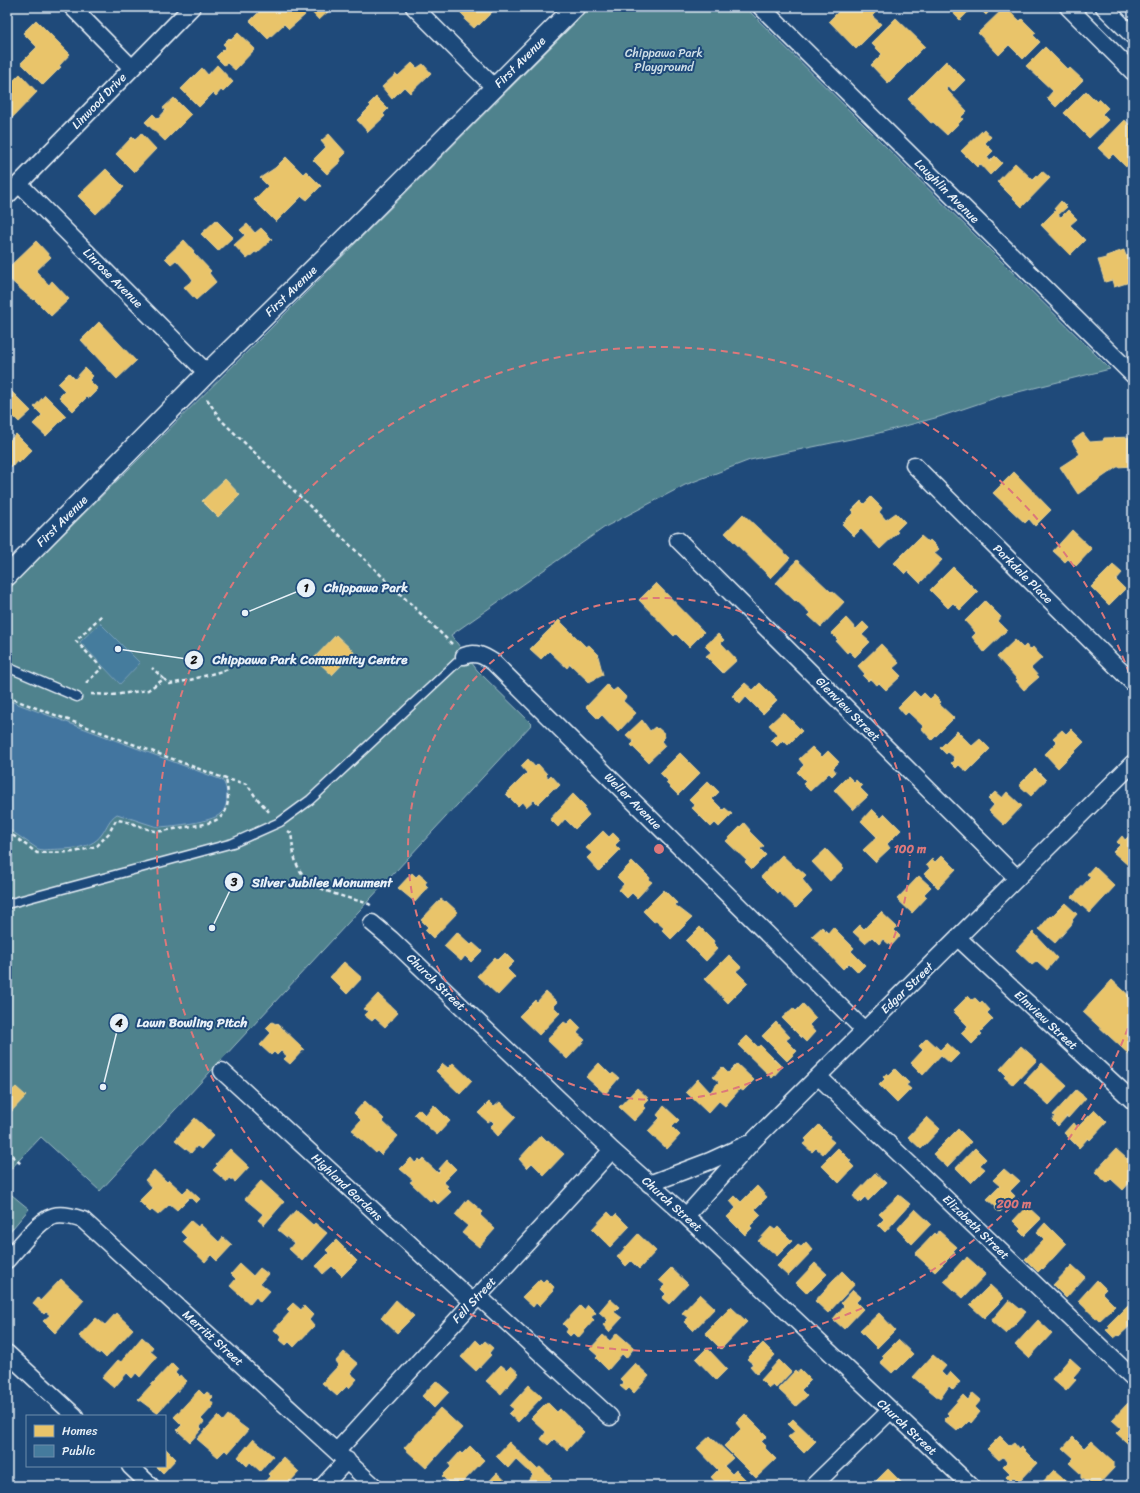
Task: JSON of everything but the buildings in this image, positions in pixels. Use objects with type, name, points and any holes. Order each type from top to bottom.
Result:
[{"type":"street","points":[[72,7],[132,68]]},
{"type":"street","name":"Linwood Drive","points":[[7,196],[192,7]]},
{"type":"street","points":[[414,7],[495,88]]},
{"type":"street","name":"First Avenue","points":[[7,576],[207,373],[346,238],[575,7]]},
{"type":"street","name":"Laughlin Avenue","points":[[761,7],[1130,367]]},
{"type":"street","points":[[1068,7],[1132,68]]},
{"type":"street","points":[[1104,7],[1133,36]]},
{"type":"street","name":"Linrose Avenue","points":[[19,184],[207,373]]},
{"type":"street","name":"Parkdale Place","points":[[914,465],[1133,683]]},
{"type":"street","name":"Glenview Street","points":[[678,540],[1017,878]]},
{"type":"street","name":"Weller Avenue","points":[[464,656],[478,654],[493,662],[864,1030]]},
{"type":"street","name":"Edgar Street","points":[[686,1216],[755,1140],[1133,763]]},
{"type":"street","name":"Church Street","points":[[373,915],[391,939],[612,1150],[686,1216],[890,1411],[971,1486]]},
{"type":"street","name":"Elmview Street","points":[[958,938],[1133,1101]]},
{"type":"street","name":"Highland Gardens","points":[[222,1071],[475,1299],[610,1417]]},
{"type":"street","name":"Elizabeth Street","points":[[819,1077],[1133,1378]]},
{"type":"street","points":[[649,1184],[741,1148],[755,1140]]},
{"type":"street","name":"Fell Street","points":[[323,1486],[342,1456],[475,1299],[612,1150]]},
{"type":"street","name":"Merritt Street","points":[[7,1260],[42,1221],[52,1216],[62,1215],[72,1216],[83,1220],[374,1486]]},
{"type":"street","points":[[7,1353],[74,1415]]},
{"type":"street","points":[[813,1486],[890,1411]]},
{"type":"street","points":[[131,1467],[151,1486]]},
{"type":"lane","points":[[7,904],[233,842],[280,822],[310,800],[464,656]]},
{"type":"lane","points":[[7,667],[77,697]]},
{"type":"path","points":[[194,387],[210,402],[220,420],[464,656]]},
{"type":"path","points":[[86,683],[102,668],[76,641],[102,614]]},
{"type":"path","points":[[152,668],[170,684],[229,669]]},
{"type":"path","points":[[91,694],[113,695],[148,690],[164,679]]},
{"type":"path","points":[[7,697],[226,780],[247,784],[261,803],[291,833],[296,860],[300,871],[309,882],[321,889],[369,904],[373,915]]},
{"type":"path","points":[[7,831],[37,853],[75,852],[97,846],[109,833],[116,820],[126,821],[156,831],[204,824],[220,819],[227,809],[228,799],[226,780]]},
{"type":"path","points":[[7,1151],[22,1165]]},
{"type":"green space","name":"Chippawa Park Playground","points":[[591,7],[745,7],[1110,369],[998,397],[939,417],[875,434],[750,460],[685,485],[605,527],[451,635],[477,670],[532,724],[100,1191],[41,1137],[7,1173],[7,590]]},
{"type":"green space","points":[[7,1191],[29,1209],[7,1235]]},
{"type":"water","points":[[7,700],[222,780],[227,793],[227,802],[224,809],[216,817],[209,819],[174,826],[160,827],[117,814],[110,821],[97,840],[90,844],[75,848],[38,849],[7,828]]},
{"type":"place","name":"Chippawa Park","points":[[245,613]]},
{"type":"place","name":"Chippawa Park Community Centre","points":[[118,649]]},
{"type":"place","name":"Silver Jubilee Monument","points":[[212,928]]},
{"type":"place","name":"Lawn Bowling Pitch","points":[[103,1087]]}]
